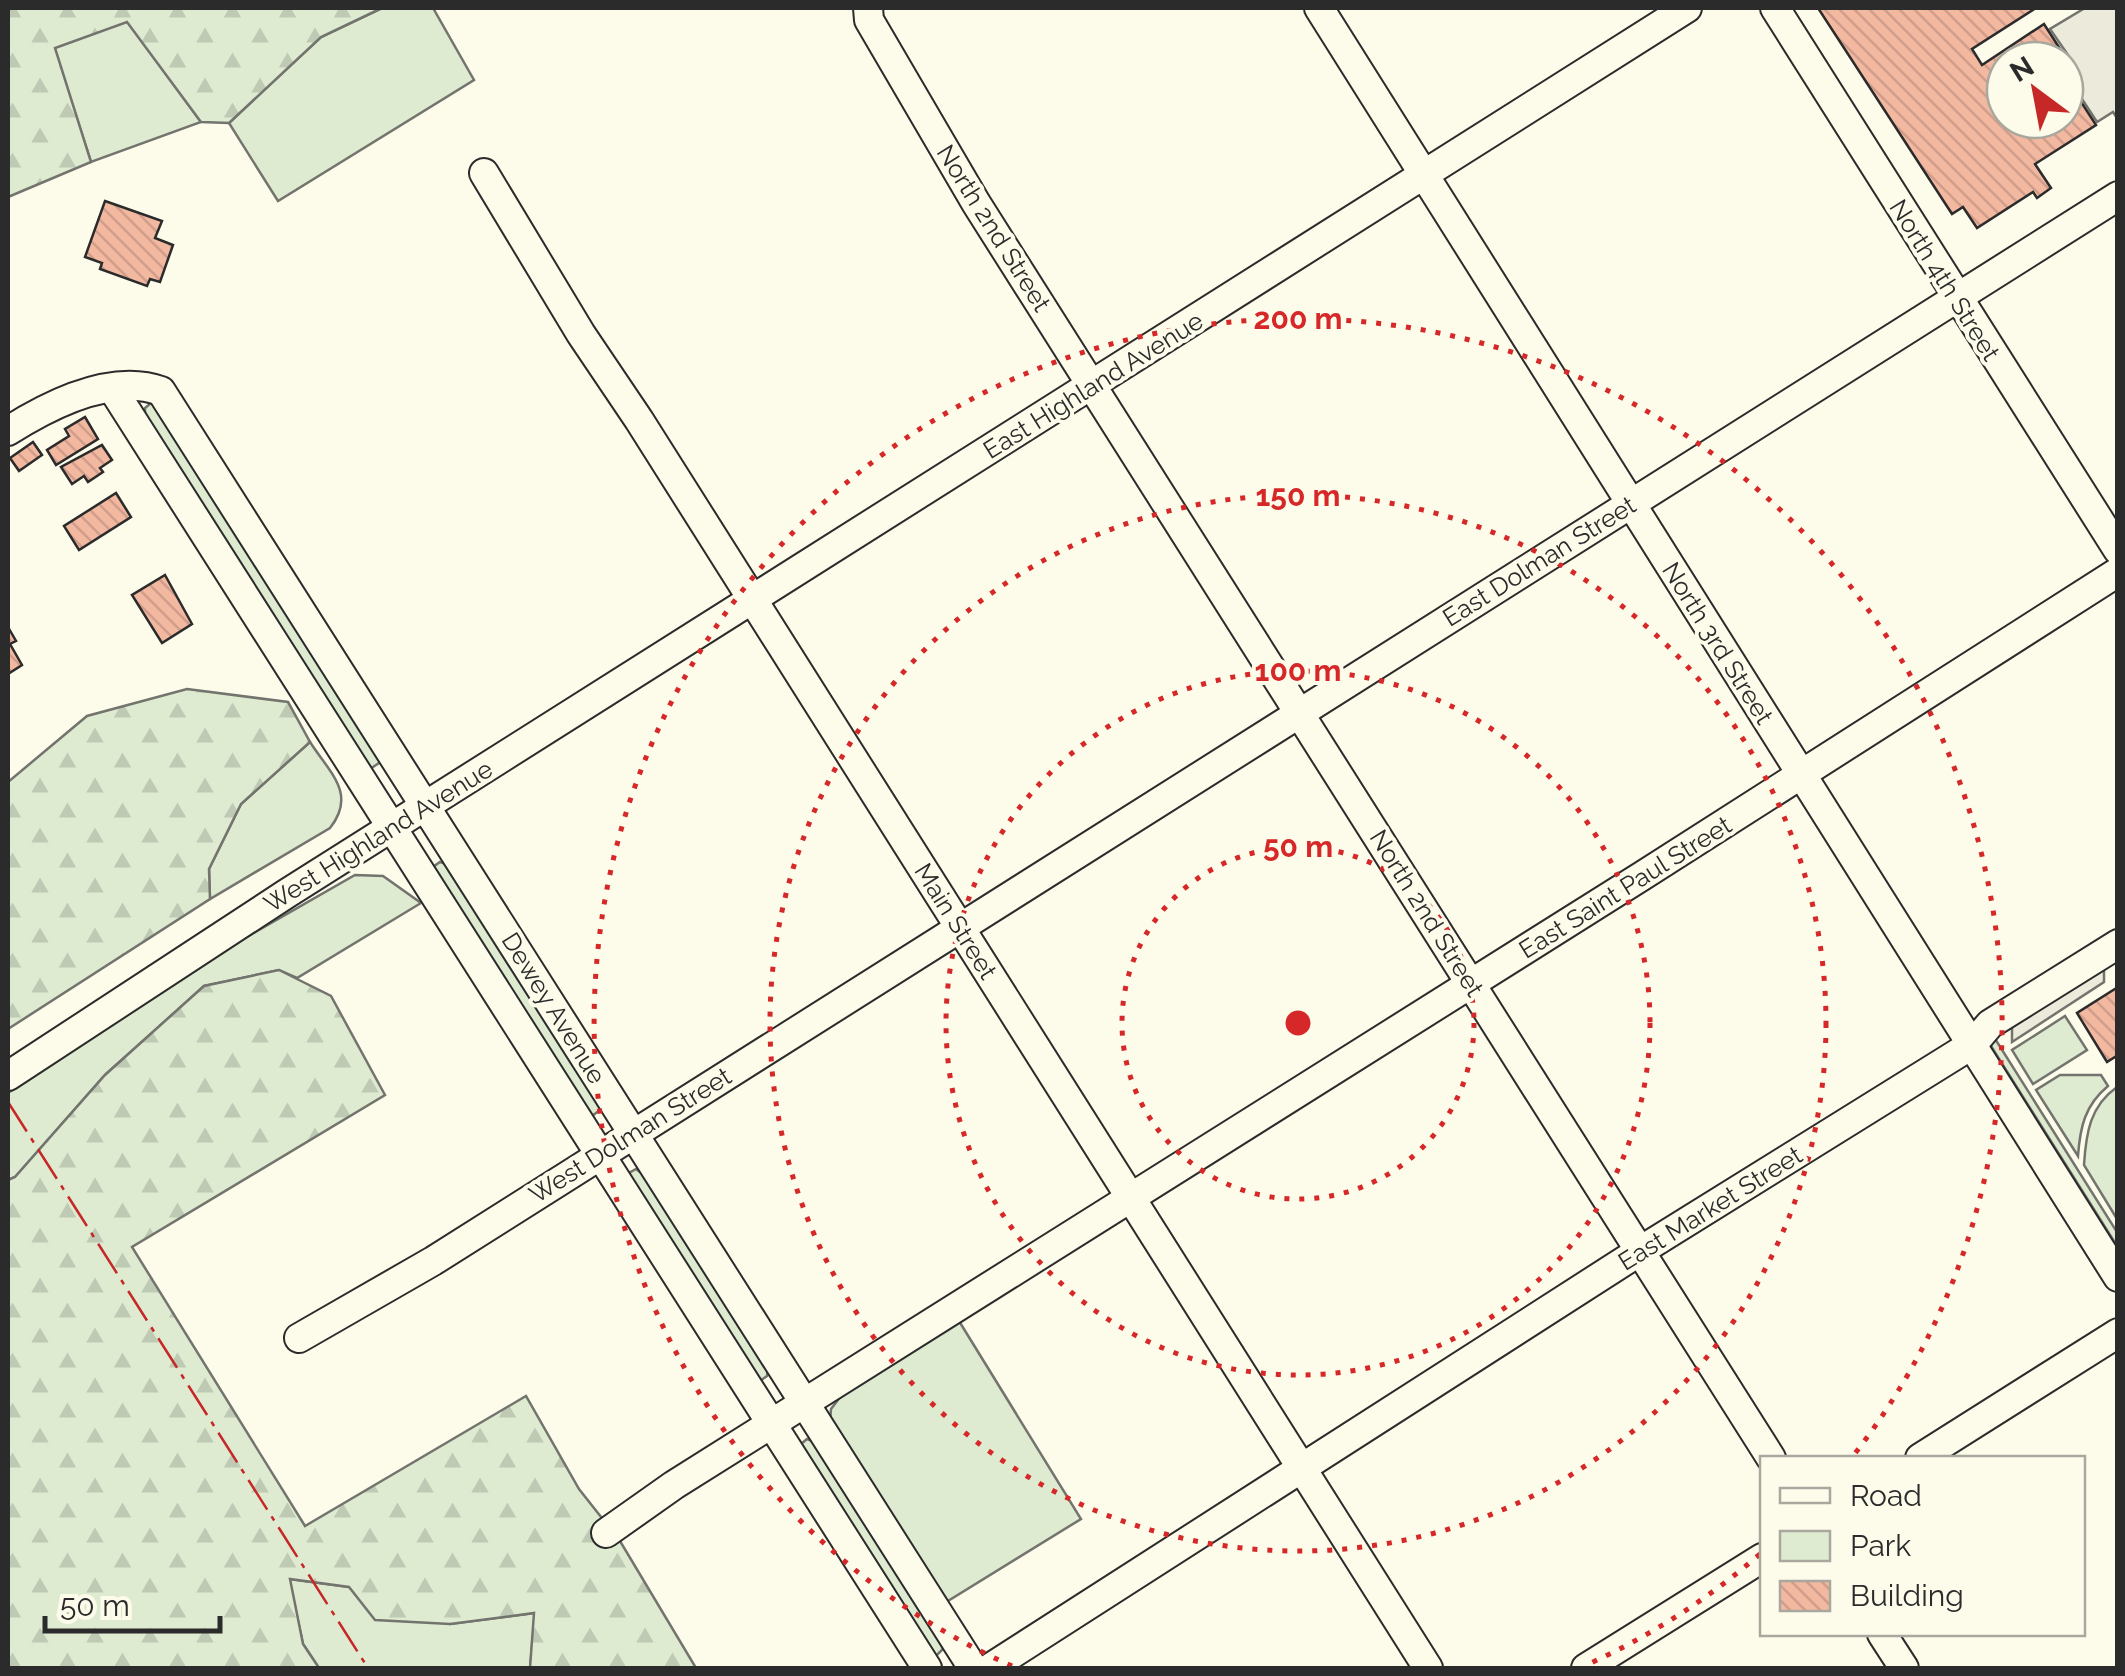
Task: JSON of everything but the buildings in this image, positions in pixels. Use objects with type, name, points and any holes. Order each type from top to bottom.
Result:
[{"type":"street","name":"North 2nd Street","points":[[868,8],[869,20],[976,203],[1770,1456]]},
{"type":"street","name":"North 3rd Street","points":[[1319,8],[2118,1277]]},
{"type":"street","name":"East Highland Avenue","points":[[751,599],[1687,8]]},
{"type":"street","name":"North 4th Street","points":[[1775,8],[2118,550]]},
{"type":"street","name":"Main Street","points":[[484,173],[581,334],[1428,1668]]},
{"type":"street","name":"East Dolman Street","points":[[960,926],[2118,196]]},
{"type":"street","name":"Dewey Avenue","points":[[8,431],[66,400],[130,385],[161,391],[973,1668]]},
{"type":"street","name":"Dewey Avenue","points":[[112,388],[927,1668]]},
{"type":"street","name":"East Saint Paul Street","points":[[606,1532],[2118,572]]},
{"type":"street","name":"West Highland Avenue","points":[[8,1076],[751,599]]},
{"type":"street","name":"West Dolman Street","points":[[298,1338],[432,1261],[960,926]]},
{"type":"street","name":"East Market Street","points":[[990,1668],[1973,1044],[1990,1024],[2118,944]]},
{"type":"street","points":[[1923,1456],[2118,1332]]},
{"type":"street","points":[[1586,1668],[1760,1559]]},
{"type":"street","points":[[1883,1636],[1904,1668]]},
{"type":"green space","points":[[8,8],[382,8],[321,37],[229,123],[201,122],[127,22],[55,48],[91,162],[8,197]]},
{"type":"green space","points":[[382,8],[433,8],[474,80],[278,201],[229,123],[321,37]]},
{"type":"green space","points":[[127,21],[201,122],[91,162],[54,48]]},
{"type":"green space","points":[[151,403],[159,407],[382,761],[367,771],[145,418],[145,408]]},
{"type":"green space","points":[[187,689],[288,702],[310,742],[241,804],[209,869],[210,899],[8,1029],[8,782],[87,716]]},
{"type":"green space","points":[[310,742],[338,784],[338,816],[330,828],[210,899],[209,869],[241,804]]},
{"type":"green space","points":[[440,862],[449,865],[599,1102],[600,1110],[592,1116],[584,1111],[433,874],[433,867]]},
{"type":"green space","points":[[355,875],[383,876],[421,903],[297,978],[279,970],[204,986],[105,1075],[15,1177],[8,1180],[8,1093],[180,975]]},
{"type":"green space","points":[[279,970],[331,996],[385,1095],[132,1247],[305,1526],[526,1396],[579,1489],[620,1541],[696,1668],[530,1668],[534,1613],[450,1624],[375,1620],[349,1587],[290,1579],[303,1644],[319,1668],[8,1668],[8,1180],[15,1177],[105,1075],[204,986]]},
{"type":"green space","points":[[2065,1016],[2087,1050],[2033,1084],[2012,1050]]},
{"type":"green space","points":[[1992,1034],[2117,1232],[2117,1246],[1991,1046]]},
{"type":"green space","points":[[2060,1075],[2101,1075],[2108,1086],[2085,1117],[2078,1156],[2036,1090]]},
{"type":"green space","points":[[2117,1087],[2117,1219],[2084,1165],[2091,1121]]},
{"type":"green space","points":[[636,1169],[644,1175],[768,1367],[767,1376],[760,1381],[631,1182],[629,1173]]},
{"type":"green space","points":[[959,1321],[1081,1519],[943,1604],[830,1422],[831,1409],[841,1396]]},
{"type":"green space","points":[[807,1439],[815,1442],[940,1642],[943,1649],[936,1656],[928,1651],[802,1452],[801,1444]]},
{"type":"green space","points":[[289,1579],[349,1587],[450,1624],[535,1613],[530,1668],[319,1668],[303,1644]]},
{"type":"shaded area","points":[[2085,8],[2117,8],[2117,118],[2113,112],[2097,122],[2085,104],[2085,40],[2058,40],[2050,29]]},
{"type":"shaded area","points":[[2104,963],[2104,982],[2012,1042],[2012,1021]]},
{"type":"power","points":[[8,1102],[368,1668]]}]
